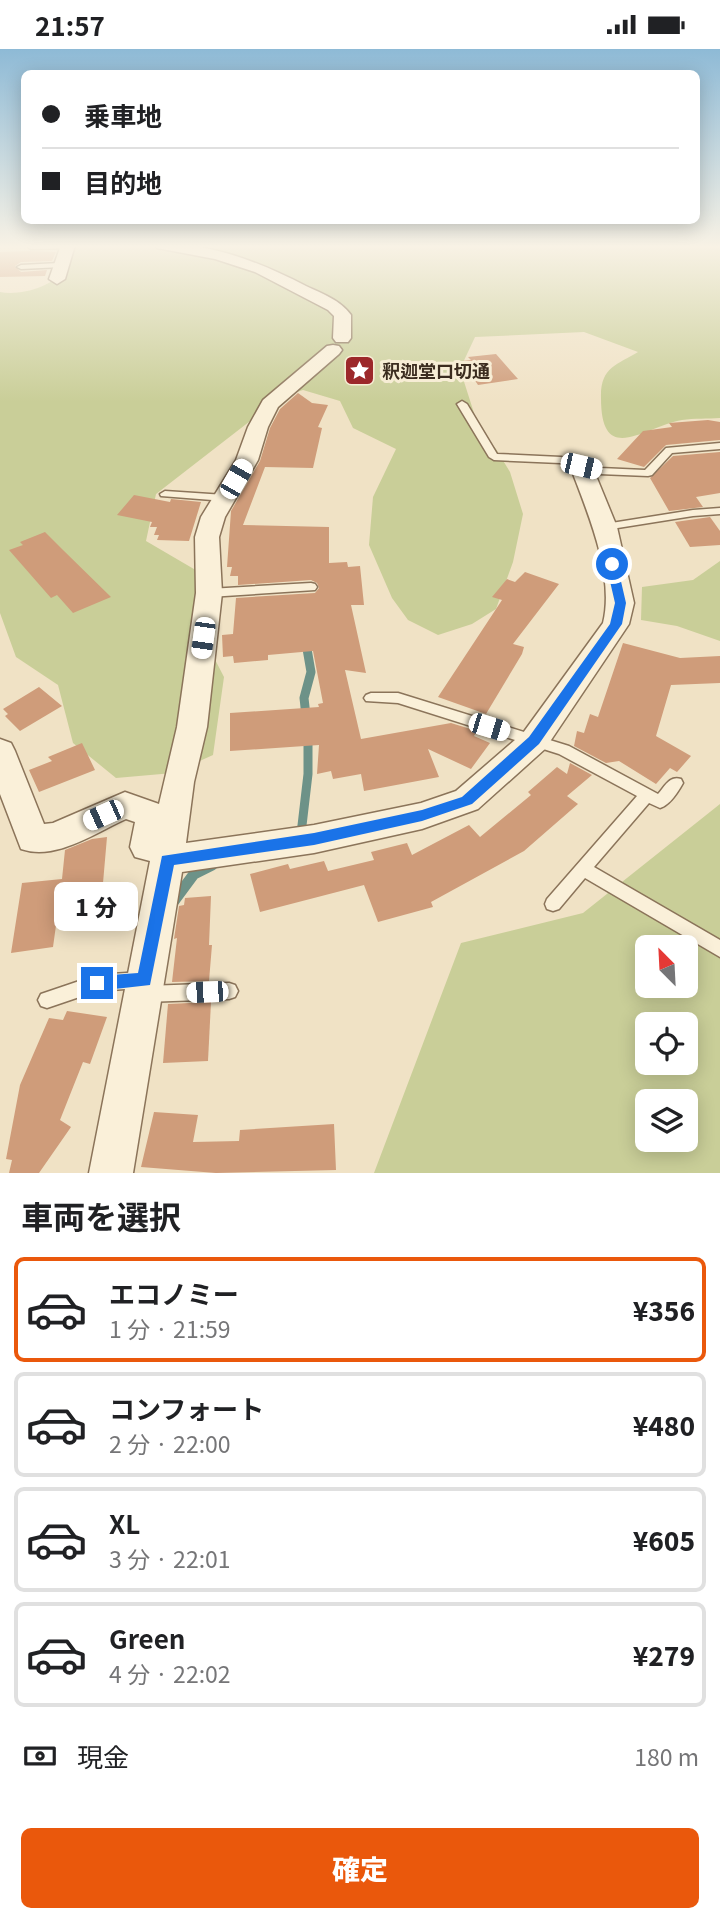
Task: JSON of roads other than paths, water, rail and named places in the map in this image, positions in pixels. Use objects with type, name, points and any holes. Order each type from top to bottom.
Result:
[{"type":"street","points":[[111,1173],[168,853],[178,782],[192,727],[209,593],[207,537],[213,517],[247,460],[258,427],[270,404],[337,344],[343,315],[334,306],[317,297]]},
{"type":"street","points":[[0,751],[33,839],[57,836],[125,805],[153,815],[146,847],[168,853],[314,839],[422,816],[467,800],[534,741],[616,624],[621,603],[605,527],[581,466]]},
{"type":"lane","points":[[462,404],[494,457],[561,460],[599,471],[649,473],[669,450],[720,446]]},
{"type":"lane","points":[[165,494],[225,498]]},
{"type":"lane","points":[[605,527],[720,511]]},
{"type":"lane","points":[[209,593],[311,587]]},
{"type":"lane","points":[[371,698],[398,698],[564,750],[660,802],[677,783]]},
{"type":"lane","points":[[553,904],[647,795]]},
{"type":"lane","points":[[583,869],[720,949]]},
{"type":"lane","points":[[47,1000],[97,983],[229,991]]},
{"type":"waterway","points":[[306,643],[311,672],[304,698],[306,716]]},
{"type":"waterway","points":[[301,834],[308,774],[308,736]]},
{"type":"waterway","points":[[174,901],[194,874],[212,865]]},
{"type":"place","name":"釈迦堂口切通","points":[[359,370]]}]
